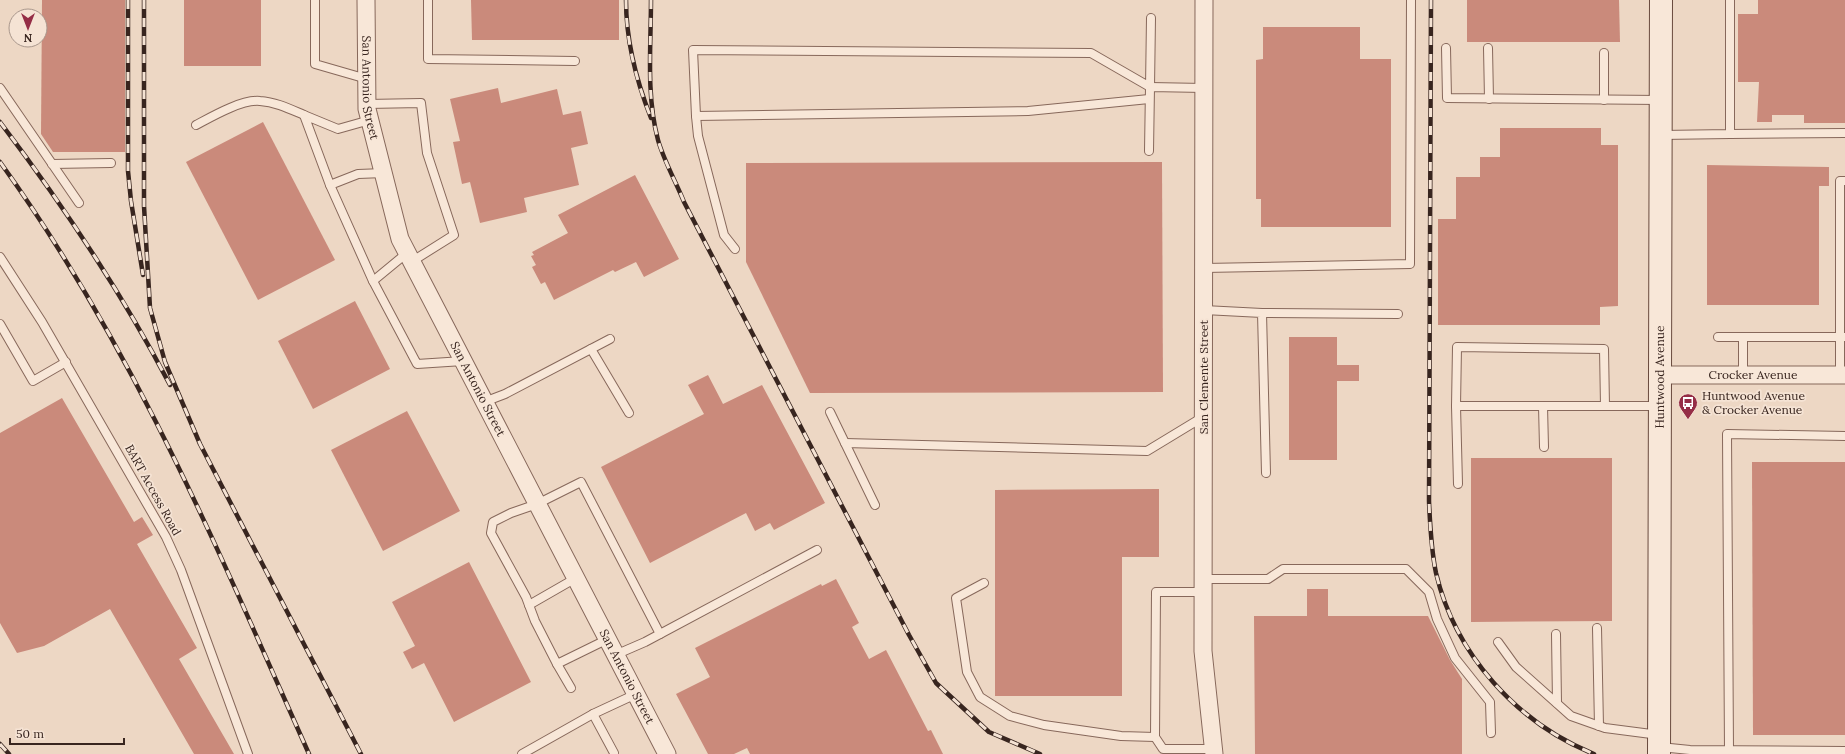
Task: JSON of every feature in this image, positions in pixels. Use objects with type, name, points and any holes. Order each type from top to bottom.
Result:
[{"type":"street","name":"San Antonio Street","points":[[366,0],[369,112],[400,239],[667,754]]},
{"type":"street","name":"San Clemente Street","points":[[1204,0],[1203,651],[1214,751]]},
{"type":"street","name":"Huntwood Avenue","points":[[1659,745],[1661,0]]},
{"type":"street","name":"Crocker Avenue","points":[[1661,375],[1843,375]]},
{"type":"lane","points":[[315,0],[315,64],[367,79]]},
{"type":"lane","points":[[428,0],[428,59],[575,61]]},
{"type":"lane","points":[[1204,268],[1410,264],[1411,0]]},
{"type":"lane","points":[[1730,0],[1730,134]]},
{"type":"lane","points":[[1149,150],[1151,18]]},
{"type":"lane","points":[[1446,48],[1447,98],[1661,100]]},
{"type":"lane","points":[[1488,48],[1489,99]]},
{"type":"lane","points":[[735,249],[724,235],[698,136],[693,50],[1091,53],[1150,87],[1204,88]]},
{"type":"lane","points":[[1604,53],[1604,100]]},
{"type":"lane","points":[[0,88],[79,203]]},
{"type":"lane","points":[[696,116],[1028,111],[1150,99]]},
{"type":"lane","points":[[196,125],[224,110],[258,100],[279,104],[338,129],[369,112],[421,103],[426,153],[454,235],[409,257],[372,281]]},
{"type":"lane","points":[[304,115],[330,185],[372,281],[417,364],[463,361]]},
{"type":"lane","points":[[1661,135],[1845,134]]},
{"type":"lane","points":[[52,164],[111,163]]},
{"type":"lane","points":[[330,185],[358,174],[384,173]]},
{"type":"lane","points":[[1843,375],[1840,181],[1845,181]]},
{"type":"lane","name":"BART Access Road","points":[[0,257],[66,362],[154,514],[172,549],[248,754]]},
{"type":"lane","points":[[1204,310],[1262,313],[1398,314]]},
{"type":"lane","points":[[1262,313],[1266,473]]},
{"type":"lane","points":[[0,324],[33,381],[66,362]]},
{"type":"lane","points":[[1718,337],[1842,337]]},
{"type":"lane","points":[[1743,337],[1743,375]]},
{"type":"lane","points":[[484,402],[506,394],[610,339]]},
{"type":"lane","points":[[1458,484],[1456,406],[1457,347],[1604,348],[1605,406]]},
{"type":"lane","points":[[592,348],[629,413]]},
{"type":"lane","points":[[1456,406],[1660,406]]},
{"type":"lane","points":[[1543,406],[1544,447]]},
{"type":"lane","points":[[830,412],[875,505]]},
{"type":"lane","points":[[845,443],[1147,451],[1204,417]]},
{"type":"lane","points":[[1729,750],[1727,434],[1845,436]]},
{"type":"lane","points":[[571,688],[556,664],[535,621],[529,605],[491,533],[493,522],[511,513],[537,504],[581,482],[660,634]]},
{"type":"lane","points":[[615,655],[660,634],[817,550]]},
{"type":"lane","points":[[1214,751],[1163,748],[1155,737],[1156,592],[1268,579],[1284,570],[1406,569],[1429,592],[1436,619],[1455,658],[1490,702],[1491,733]]},
{"type":"lane","points":[[529,605],[576,578]]},
{"type":"lane","points":[[984,583],[956,598],[967,672],[980,698],[1010,716],[1044,725],[1121,736],[1155,737]]},
{"type":"lane","points":[[1597,628],[1599,726]]},
{"type":"lane","points":[[1556,634],[1557,703]]},
{"type":"lane","points":[[556,664],[608,639]]},
{"type":"lane","points":[[1498,642],[1516,667],[1571,716],[1659,745],[1690,750],[1845,751]]},
{"type":"lane","points":[[522,754],[594,714],[636,694]]},
{"type":"lane","points":[[594,714],[614,753]]},
{"type":"building","points":[[42,0],[125,0],[125,152],[53,152],[41,134],[42,48],[48,48],[48,8],[42,8]]},
{"type":"building","points":[[184,0],[261,0],[261,66],[184,66]]},
{"type":"building","points":[[471,0],[619,0],[619,40],[472,40]]},
{"type":"building","points":[[1467,0],[1619,0],[1620,42],[1467,42]]},
{"type":"building","points":[[1758,0],[1845,0],[1845,123],[1804,123],[1804,115],[1772,115],[1772,122],[1757,122],[1759,82],[1738,82],[1738,14],[1758,14]]},
{"type":"building","points":[[1263,27],[1360,27],[1360,59],[1391,59],[1391,227],[1261,227],[1261,199],[1256,199],[1256,60],[1263,59]]},
{"type":"building","points":[[498,88],[501,103],[557,89],[563,115],[581,111],[588,144],[571,148],[579,185],[524,198],[527,212],[480,223],[470,182],[462,184],[453,142],[460,141],[450,99]]},
{"type":"building","points":[[263,122],[335,260],[258,300],[186,162]]},
{"type":"building","points":[[1500,128],[1601,128],[1601,145],[1618,145],[1618,306],[1600,307],[1600,325],[1438,325],[1438,219],[1456,219],[1456,177],[1480,177],[1480,157],[1500,157]]},
{"type":"building","points":[[1162,162],[1163,392],[810,393],[746,262],[746,163]]},
{"type":"building","points":[[1707,165],[1829,167],[1829,186],[1819,186],[1819,305],[1707,305]]},
{"type":"building","points":[[635,175],[679,259],[644,277],[636,262],[615,272],[613,270],[554,300],[545,282],[541,284],[532,267],[536,265],[531,256],[534,255],[532,252],[568,233],[558,215]]},
{"type":"building","points":[[355,301],[390,369],[313,409],[278,341]]},
{"type":"building","points":[[1289,337],[1337,337],[1337,365],[1359,365],[1359,381],[1337,381],[1337,460],[1289,460]]},
{"type":"building","points":[[708,375],[723,404],[762,385],[825,503],[774,530],[770,523],[755,531],[746,513],[650,563],[601,467],[704,414],[688,385]]},
{"type":"building","points":[[62,398],[134,522],[142,517],[153,535],[137,544],[197,648],[179,659],[234,754],[194,754],[110,609],[44,646],[17,653],[0,623],[0,433]]},
{"type":"building","points":[[407,411],[460,511],[383,551],[331,450]]},
{"type":"building","points":[[1471,458],[1612,458],[1612,621],[1471,622]]},
{"type":"building","points":[[1752,462],[1845,462],[1845,735],[1753,735]]},
{"type":"building","points":[[1159,489],[1159,557],[1122,557],[1122,696],[995,696],[995,490]]},
{"type":"building","points":[[469,562],[531,682],[454,722],[424,663],[412,669],[403,652],[415,646],[392,602]]},
{"type":"building","points":[[836,579],[859,623],[852,627],[869,659],[886,650],[928,731],[931,730],[943,754],[750,754],[747,748],[734,754],[708,754],[676,694],[710,677],[695,648],[821,584],[822,586]]},
{"type":"building","points":[[1307,589],[1328,589],[1328,616],[1428,616],[1450,660],[1462,679],[1462,754],[1255,754],[1254,616],[1307,616]]},
{"type":"railway","points":[[128,0],[128,171],[131,201],[143,275]]},
{"type":"railway","points":[[144,0],[144,206],[150,308],[165,362],[200,444],[361,754]]},
{"type":"railway","points":[[626,0],[626,16],[636,75],[651,118]]},
{"type":"railway","points":[[651,0],[650,70],[654,123],[663,156],[684,202],[909,635],[936,683],[989,732],[1040,754]]},
{"type":"railway","points":[[1431,0],[1429,501],[1434,564],[1445,603],[1458,631],[1474,658],[1493,682],[1515,704],[1540,724],[1566,741],[1594,754]]},
{"type":"railway","points":[[0,122],[91,250],[132,317],[170,385]]},
{"type":"railway","points":[[0,162],[48,232],[91,303],[132,376],[206,525],[309,754]]},
{"type":"railway","points":[[0,744],[9,754]]},
{"type":"place","name":"Huntwood Avenue & Crocker Avenue","points":[[1688,420]]}]
